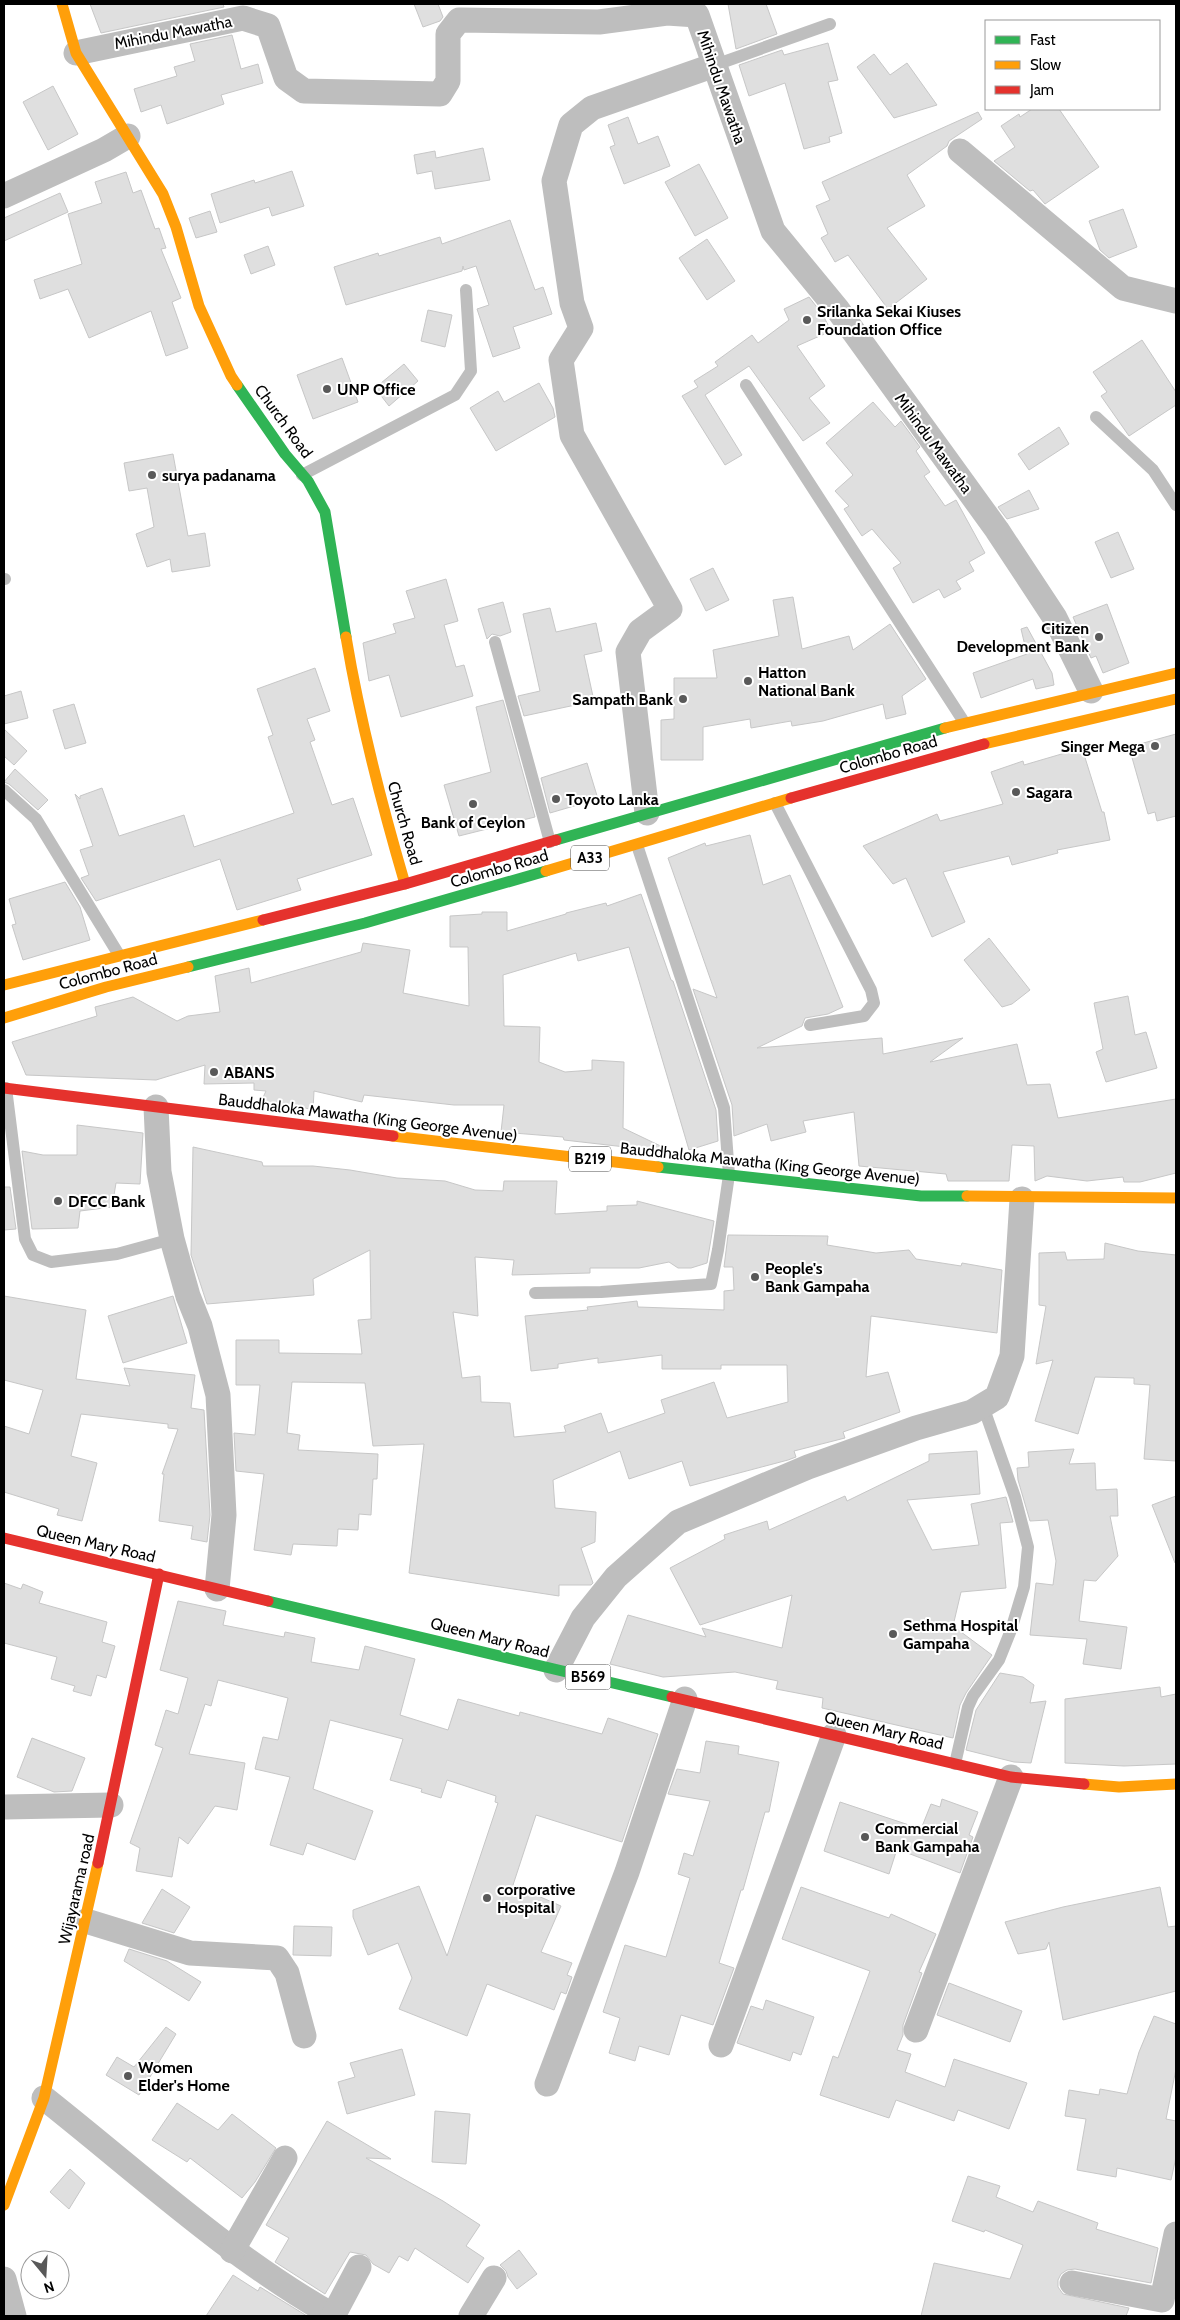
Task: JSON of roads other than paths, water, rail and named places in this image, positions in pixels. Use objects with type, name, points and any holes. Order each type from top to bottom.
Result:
[{"type":"main road","name":"Church Road","points":[[62,4],[76,52],[162,194],[176,227],[199,306],[232,376],[285,454],[302,474],[325,512],[358,707],[380,797],[409,897]]},
{"type":"main road","name":"Colombo Road","points":[[4,985],[119,955],[409,897],[636,845],[650,826],[964,722],[1176,673]]},
{"type":"main road","points":[[1092,691],[1097,716]]},
{"type":"main road","name":"Colombo Road","points":[[4,1018],[409,897],[550,842],[775,803],[971,747],[1176,699]]},
{"type":"main road","name":"Bauddhaloka Mawatha (King George Avenue)","points":[[4,1087],[729,1176],[921,1196],[1022,1199],[1176,1198]]},
{"type":"main road","name":"Queen Mary Road","points":[[4,1538],[1011,1777],[1119,1787],[1176,1784]]},
{"type":"main road","name":"Wijayarama road","points":[[4,2205],[44,2098],[86,1921],[159,1574]]},
{"type":"street","name":"Mihindu Mawatha","points":[[76,52],[242,18],[268,26],[286,78],[304,91],[440,94],[448,81],[448,34],[459,20],[598,22],[667,13],[697,15],[773,231],[838,310],[997,530],[1054,618],[1092,691]]},
{"type":"street","points":[[650,826],[628,652],[640,631],[670,609],[572,435],[561,360],[581,328],[572,303],[554,181],[571,125],[592,108],[715,65]]},
{"type":"street","points":[[4,196],[104,150],[128,136]]},
{"type":"street","points":[[960,151],[1123,288],[1176,301]]},
{"type":"street","points":[[156,1107],[159,1172],[172,1240],[188,1296],[200,1326],[218,1396],[224,1515],[217,1589]]},
{"type":"street","points":[[556,1670],[583,1618],[611,1584],[678,1522],[808,1467],[916,1428],[972,1412],[997,1397],[1012,1356],[1022,1199]]},
{"type":"street","points":[[546,2084],[626,1872],[685,1699]]},
{"type":"street","points":[[721,2045],[834,1735]]},
{"type":"street","points":[[916,2030],[1011,1777]]},
{"type":"street","points":[[4,1807],[111,1805]]},
{"type":"street","points":[[86,1921],[190,1953],[277,1958],[287,1973],[304,2036]]},
{"type":"street","points":[[44,2098],[232,2251],[302,2298],[334,2316],[359,2266]]},
{"type":"street","points":[[232,2251],[285,2158]]},
{"type":"street","points":[[1072,2283],[1142,2307],[1162,2300],[1176,2234]]},
{"type":"street","points":[[4,2278],[14,2316]]},
{"type":"street","points":[[471,2316],[494,2278]]},
{"type":"lane","points":[[715,65],[830,24]]},
{"type":"lane","points":[[302,474],[455,395],[471,371],[466,290]]},
{"type":"lane","points":[[746,385],[964,722]]},
{"type":"lane","points":[[1096,417],[1153,470],[1176,505]]},
{"type":"lane","points":[[495,642],[550,842]]},
{"type":"lane","points":[[4,790],[36,819],[119,955]]},
{"type":"lane","points":[[775,803],[871,990],[874,1003],[864,1016],[810,1025]]},
{"type":"lane","points":[[535,1293],[601,1292],[711,1284],[729,1176],[724,1108],[636,845]]},
{"type":"lane","points":[[4,1087],[25,1239],[33,1255],[51,1262],[117,1254],[172,1240]]},
{"type":"lane","points":[[956,1764],[968,1707],[973,1696],[999,1660],[1011,1630],[1024,1587],[1028,1547],[1015,1497],[982,1406]]},
{"type":"place","name":"Srilanka Sekai Kiuses Foundation Office","points":[[807,320]]},
{"type":"place","name":"UNP Office","points":[[327,389]]},
{"type":"place","name":"surya padanama","points":[[152,475]]},
{"type":"place","name":"Citizen Development Bank","points":[[1099,637]]},
{"type":"place","name":"Hatton National Bank","points":[[748,681]]},
{"type":"place","name":"Sampath Bank","points":[[683,699]]},
{"type":"place","name":"Singer Mega","points":[[1155,746]]},
{"type":"place","name":"Sagara","points":[[1016,792]]},
{"type":"place","name":"Toyoto Lanka","points":[[556,799]]},
{"type":"place","name":"Bank of Ceylon","points":[[473,804]]},
{"type":"place","name":"ABANS","points":[[214,1072]]},
{"type":"place","name":"DFCC Bank","points":[[58,1201]]},
{"type":"place","name":"People's Bank Gampaha","points":[[755,1277]]},
{"type":"place","name":"Sethma Hospital Gampaha","points":[[893,1634]]},
{"type":"place","name":"Commercial Bank Gampaha","points":[[865,1837]]},
{"type":"place","name":"corporative Hospital","points":[[487,1898]]},
{"type":"place","name":"Women Elder's Home","points":[[128,2076]]}]
